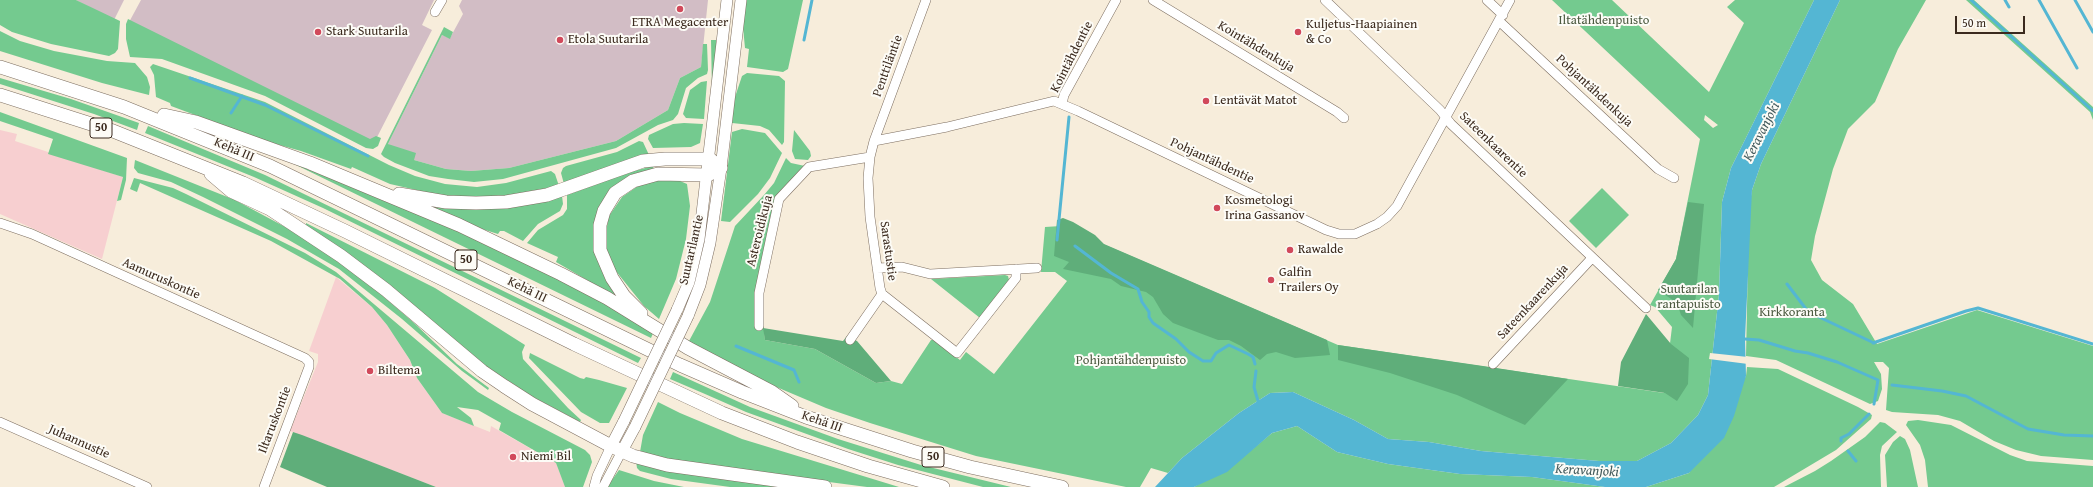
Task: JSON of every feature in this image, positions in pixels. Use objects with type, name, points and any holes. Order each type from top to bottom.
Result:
[{"type":"highway","name":"Kehä III","points":[[0,67],[124,107],[270,166],[680,365],[742,392],[806,417],[912,451],[970,467],[1062,487]]},
{"type":"highway","name":"Kehä III","points":[[0,95],[113,131],[200,165],[345,231],[574,344],[722,413],[804,445],[868,466],[943,487]]},
{"type":"highway","points":[[124,107],[196,122],[310,163],[459,225],[607,298],[688,348],[772,392],[806,417]]},
{"type":"highway","points":[[379,191],[446,202],[506,202],[547,195],[643,161],[665,159],[710,159],[721,168],[708,175],[671,173],[647,176],[633,181],[615,193],[601,219],[599,237],[600,250],[612,278],[633,305],[660,331]]},
{"type":"highway","points":[[200,165],[231,191],[270,209],[341,256],[386,290],[457,350],[504,386],[532,404],[617,448],[644,459],[694,470],[825,487]]},
{"type":"main road","name":"Suutarilantie","points":[[617,448],[624,421],[689,282],[699,239],[708,175],[727,0]]},
{"type":"main road","name":"Suutarilantie","points":[[617,448],[634,427],[688,316],[700,285],[710,243],[721,168],[741,0]]},
{"type":"street","points":[[435,12],[442,0]]},
{"type":"street","name":"Penttiläntie","points":[[874,141],[926,0]]},
{"type":"street","name":"Kointähdentie","points":[[1062,104],[1064,95],[1116,0]]},
{"type":"street","name":"Kointähdenkuja","points":[[1153,0],[1337,112],[1344,118]]},
{"type":"street","name":"Sateenkaarentie","points":[[1325,0],[1448,113],[1451,124],[1646,308]]},
{"type":"street","name":"Pohjantähdenkuja","points":[[1487,0],[1501,18],[1658,169],[1674,178]]},
{"type":"street","name":"Pohjantähdentie","points":[[874,141],[947,127],[1054,101],[1326,230],[1346,235],[1366,230],[1387,218],[1392,212],[1408,188],[1510,0]]},
{"type":"street","name":"Sarastustie","points":[[874,141],[870,156],[868,178],[877,268],[882,294],[957,353],[1016,278],[1016,270]]},
{"type":"street","name":"Asteroidikuja","points":[[759,326],[759,293],[779,199],[809,167],[870,156]]},
{"type":"street","name":"Aamuruskontie","points":[[0,223],[32,234],[300,355],[309,362]]},
{"type":"street","name":"Sateenkaarenkuja","points":[[1493,364],[1592,258]]},
{"type":"street","points":[[877,268],[902,267],[930,274],[1038,268]]},
{"type":"street","points":[[850,340],[882,294]]},
{"type":"street","name":"Iltaruskontie","points":[[264,487],[309,362]]},
{"type":"street","name":"Juhannustie","points":[[0,422],[147,487]]},
{"type":"street","name":"Suutarilantie","points":[[594,487],[597,476],[617,448]]},
{"type":"street","name":"Suutarilantie","points":[[603,487],[617,448]]},
{"type":"shaded area","points":[[76,0],[124,0],[114,20]]},
{"type":"shaded area","points":[[141,0],[434,0],[422,25],[432,30],[373,145],[128,24]]},
{"type":"shaded area","points":[[462,0],[708,0],[701,67],[680,78],[668,110],[616,141],[509,168],[471,171],[446,169],[414,160],[388,144],[442,35],[450,38],[463,14],[459,6]]},
{"type":"shaded area","points":[[0,130],[17,134],[15,141],[123,177],[102,259],[0,214]]},
{"type":"shaded area","points":[[336,277],[372,307],[387,325],[410,360],[417,378],[442,413],[490,432],[491,426],[556,463],[565,487],[436,487],[290,431],[318,362],[318,354],[309,351]]},
{"type":"green space","points":[[0,0],[76,0],[120,21],[118,49],[115,53],[109,56],[51,44],[12,32],[0,25]]},
{"type":"green space","points":[[746,0],[803,0],[788,69],[783,72],[747,67],[749,49],[745,48],[743,27]]},
{"type":"green space","name":"Pohjantähdenpuisto","points":[[1552,0],[1612,0],[1709,92],[1744,23],[1727,7],[1735,0],[1814,0],[1731,168],[1722,202],[1719,294],[1708,395],[1698,415],[1671,443],[1637,461],[1599,461],[1481,451],[1429,442],[1388,439],[1354,420],[1293,392],[1270,393],[1239,413],[1182,458],[1168,473],[1151,468],[1140,487],[1126,487],[976,456],[870,423],[826,408],[767,383],[729,364],[689,341],[710,302],[735,226],[774,183],[786,158],[791,163],[805,166],[779,194],[759,278],[765,340],[815,349],[876,383],[891,381],[902,384],[931,340],[934,340],[960,360],[966,352],[994,374],[1067,281],[1055,272],[1041,272],[1045,227],[1061,226],[1338,345],[1664,393],[1672,327],[1655,307],[1650,305],[1676,259],[1700,139]],"holes":[[[1705,115],[1718,125],[1713,128],[1704,120]]]},
{"type":"green space","name":"Kirkkoranta","points":[[1840,0],[1926,0],[1898,49],[1875,102],[1848,129],[1833,169],[1815,236],[1811,260],[1822,280],[1853,304],[1877,344],[1977,310],[2093,346],[2093,460],[2041,456],[2016,450],[1994,441],[1960,421],[1938,415],[1892,412],[1886,410],[1889,368],[1883,362],[1874,362],[1881,374],[1882,389],[1878,401],[1870,404],[1776,360],[1746,356],[1749,209],[1752,190],[1761,164]]},
{"type":"green space","points":[[1966,0],[1974,0],[2093,107],[2093,120],[2090,112]]},
{"type":"green space","points":[[128,19],[370,139],[376,136],[381,138],[378,146],[373,149],[366,148],[265,96],[162,59],[130,57],[126,39],[126,24]]},
{"type":"green space","points":[[444,27],[453,32],[450,39],[442,35],[388,144],[416,153],[414,160],[446,169],[471,171],[509,168],[616,141],[668,110],[680,78],[701,67],[703,44],[707,44],[708,70],[707,74],[698,78],[686,88],[678,114],[673,120],[658,125],[616,148],[503,179],[474,182],[429,176],[395,163],[381,154]]},
{"type":"green space","points":[[0,31],[20,41],[54,51],[107,61],[135,63],[147,77],[150,87],[149,95],[102,83],[0,51]]},
{"type":"green space","points":[[711,40],[716,40],[718,56],[712,90]]},
{"type":"green space","points":[[153,64],[265,102],[389,165],[415,176],[445,184],[477,187],[506,183],[551,171],[555,174],[559,186],[492,198],[443,196],[390,184],[352,167],[351,169],[301,151],[265,141],[171,106],[170,103],[156,97],[154,75],[150,67]]},
{"type":"green space","points":[[747,73],[779,76],[785,81],[784,142],[782,145],[769,130],[760,126],[732,123],[733,103],[742,76]]},
{"type":"green space","points":[[0,78],[71,99],[139,123],[137,130],[94,114],[0,84]]},
{"type":"green space","points":[[707,81],[704,119],[686,118],[683,114],[690,90],[701,82]]},
{"type":"green space","points":[[0,112],[127,158],[126,180],[121,200],[117,201],[123,177],[48,154],[53,139],[0,121]]},
{"type":"green space","points":[[673,124],[703,124],[700,143],[691,147],[653,148],[648,139],[649,135]]},
{"type":"green space","points":[[148,126],[265,175],[641,358],[638,363],[323,208],[254,177],[145,133]]},
{"type":"green space","points":[[742,129],[765,133],[782,153],[770,178],[758,194],[730,222],[721,221],[732,132]]},
{"type":"green space","points":[[794,130],[810,151],[811,156],[808,160],[795,159],[792,151]]},
{"type":"green space","points":[[639,141],[643,142],[649,155],[564,184],[561,173],[563,168],[566,166],[617,152]]},
{"type":"green space","points":[[135,160],[235,200],[302,236],[369,284],[413,322],[457,364],[489,388],[488,390],[462,371],[402,319],[339,269],[287,239],[203,197],[171,182],[138,173],[134,168]]},
{"type":"green space","points":[[292,163],[322,173],[538,266],[654,331],[651,338]]},
{"type":"green space","points":[[653,166],[654,170],[644,172],[596,223],[623,301],[556,262],[558,257],[527,243],[538,230],[563,215],[567,209],[567,195],[630,172]]},
{"type":"green space","points":[[134,178],[173,188],[186,194],[305,253],[336,272],[478,392],[512,412],[585,450],[590,455],[592,462],[583,487],[565,487],[556,463],[499,430],[501,423],[478,410],[457,407],[471,418],[474,426],[442,413],[417,378],[410,360],[387,325],[372,307],[340,279],[271,241],[140,183],[137,192],[130,189]]},
{"type":"green space","points":[[656,180],[680,181],[687,184],[690,206],[686,239],[676,279],[659,319],[644,306],[615,270],[607,250],[605,237],[609,216],[622,197],[638,186]]},
{"type":"green space","points":[[1602,188],[1629,215],[1596,248],[1569,221]]},
{"type":"green space","points":[[562,196],[563,204],[560,211],[538,224],[523,241],[504,231],[500,231],[498,234],[469,225],[435,209],[436,205]]},
{"type":"green space","name":"Suutarilan rantapuisto","points":[[1688,202],[1704,204],[1693,328],[1681,315],[1677,303],[1658,290],[1676,259]]},
{"type":"green space","points":[[1063,218],[1095,235],[1104,244],[1327,340],[1330,355],[1295,358],[1276,352],[1267,354],[1260,360],[1241,346],[1229,340],[1218,340],[1173,323],[1163,314],[1153,297],[1146,292],[1121,286],[1111,279],[1063,269],[1069,262],[1054,256],[1057,220]]},
{"type":"green space","points":[[306,223],[435,288],[525,345],[522,352],[523,359],[581,420],[580,422],[533,397],[475,359],[306,226]]},
{"type":"green space","points":[[1008,276],[1009,280],[980,318],[931,279]]},
{"type":"green space","points":[[1646,314],[1671,344],[1689,358],[1688,384],[1677,401],[1665,393],[1618,386],[1621,362]]},
{"type":"green space","points":[[763,328],[843,341],[847,336],[857,341],[891,381],[876,383],[815,349],[765,340]]},
{"type":"green space","points":[[1338,345],[1568,379],[1525,425],[1457,395],[1390,373],[1338,360]]},
{"type":"green space","points":[[530,353],[580,378],[584,379],[586,377],[627,388],[609,423],[600,423],[581,412],[529,358]]},
{"type":"green space","points":[[1747,367],[1778,369],[1858,407],[1872,415],[1871,419],[1836,450],[1774,487],[1646,487],[1689,473],[1746,376]]},
{"type":"green space","points":[[673,372],[750,407],[838,439],[921,465],[1011,487],[983,487],[898,465],[848,449],[746,412],[670,379]]},
{"type":"green space","points":[[658,402],[742,439],[899,487],[867,487],[707,466],[686,463],[640,452],[643,435]]},
{"type":"green space","points":[[1918,420],[1951,425],[2010,455],[2027,461],[2093,466],[2093,487],[1928,487],[1925,460],[1920,445],[1906,425],[1908,421]]},
{"type":"green space","points":[[1880,422],[1885,423],[1897,432],[1882,446],[1880,455],[1881,487],[1784,487],[1831,461],[1865,437]]},
{"type":"green space","points":[[1297,426],[1337,452],[1388,464],[1460,474],[1532,477],[1605,487],[1194,487],[1244,456],[1272,433]]},
{"type":"green space","points":[[293,432],[436,487],[327,487],[280,467]]},
{"type":"green space","points":[[1900,436],[1905,439],[1910,450],[1918,487],[1887,487],[1885,455],[1893,442]]},
{"type":"green space","points":[[636,461],[685,474],[788,487],[730,487],[671,479],[640,471],[637,468]]},
{"type":"green space","points":[[619,470],[654,481],[684,487],[607,487]]},
{"type":"water","name":"Keravanjoki","points":[[1814,0],[1840,0],[1761,164],[1752,190],[1745,339],[1746,376],[1734,416],[1724,438],[1689,473],[1646,487],[1605,487],[1532,477],[1460,474],[1388,464],[1337,452],[1297,426],[1272,433],[1227,472],[1194,487],[1155,487],[1182,458],[1239,413],[1270,393],[1293,392],[1354,420],[1388,439],[1429,442],[1481,451],[1599,461],[1637,461],[1671,443],[1698,415],[1708,395],[1719,294],[1722,202],[1731,168]]},
{"type":"pier","points":[[1710,353],[1748,357],[1748,364],[1709,359]]},
{"type":"waterway","points":[[804,40],[812,0]]},
{"type":"waterway","points":[[1971,0],[2093,111]]},
{"type":"waterway","points":[[2005,0],[2009,7]]},
{"type":"waterway","points":[[2039,0],[2077,68]]},
{"type":"waterway","points":[[2075,0],[2093,32]]},
{"type":"waterway","points":[[190,78],[265,105],[368,156]]},
{"type":"waterway","points":[[231,113],[242,96]]},
{"type":"waterway","points":[[1057,240],[1069,117]]},
{"type":"waterway","points":[[1075,246],[1111,273],[1138,289],[1142,302],[1149,312],[1149,317],[1153,323],[1176,339],[1189,352],[1203,361],[1211,361],[1216,353],[1229,345],[1253,357],[1255,364]]},
{"type":"waterway","points":[[1787,284],[1806,309],[1819,317],[1874,343]]},
{"type":"waterway","points":[[1873,343],[1978,308],[2093,344]]},
{"type":"waterway","points":[[1745,339],[1759,340],[1795,351],[1808,353],[1837,362],[1878,380],[1874,404]]},
{"type":"waterway","points":[[736,346],[794,370],[799,382]]},
{"type":"waterway","points":[[1256,371],[1254,387],[1258,401]]},
{"type":"waterway","points":[[1892,385],[1942,391],[1966,396],[2028,429],[2064,435],[2093,436]]},
{"type":"waterway","points":[[1841,441],[1841,438],[1849,434],[1869,414]]},
{"type":"waterway","points":[[1848,451],[1856,461]]},
{"type":"place","name":"ETRA Megacenter","points":[[680,9]]},
{"type":"place","name":"Stark Suutarila","points":[[318,32]]},
{"type":"place","name":"Kuljetus-Haapiainen & Co","points":[[1298,32]]},
{"type":"place","name":"Etola Suutarila","points":[[560,40]]},
{"type":"place","name":"Lentävät Matot","points":[[1206,101]]},
{"type":"place","name":"Kosmetologi Irina Gassanov","points":[[1217,208]]},
{"type":"place","name":"Rawalde","points":[[1290,250]]},
{"type":"place","name":"Galfin Trailers Oy","points":[[1271,280]]},
{"type":"place","name":"Biltema","points":[[370,371]]},
{"type":"place","name":"Niemi Bil","points":[[513,457]]},
{"type":"park label","name":"Iltatähdenpuisto","points":[[1604,21]]}]
